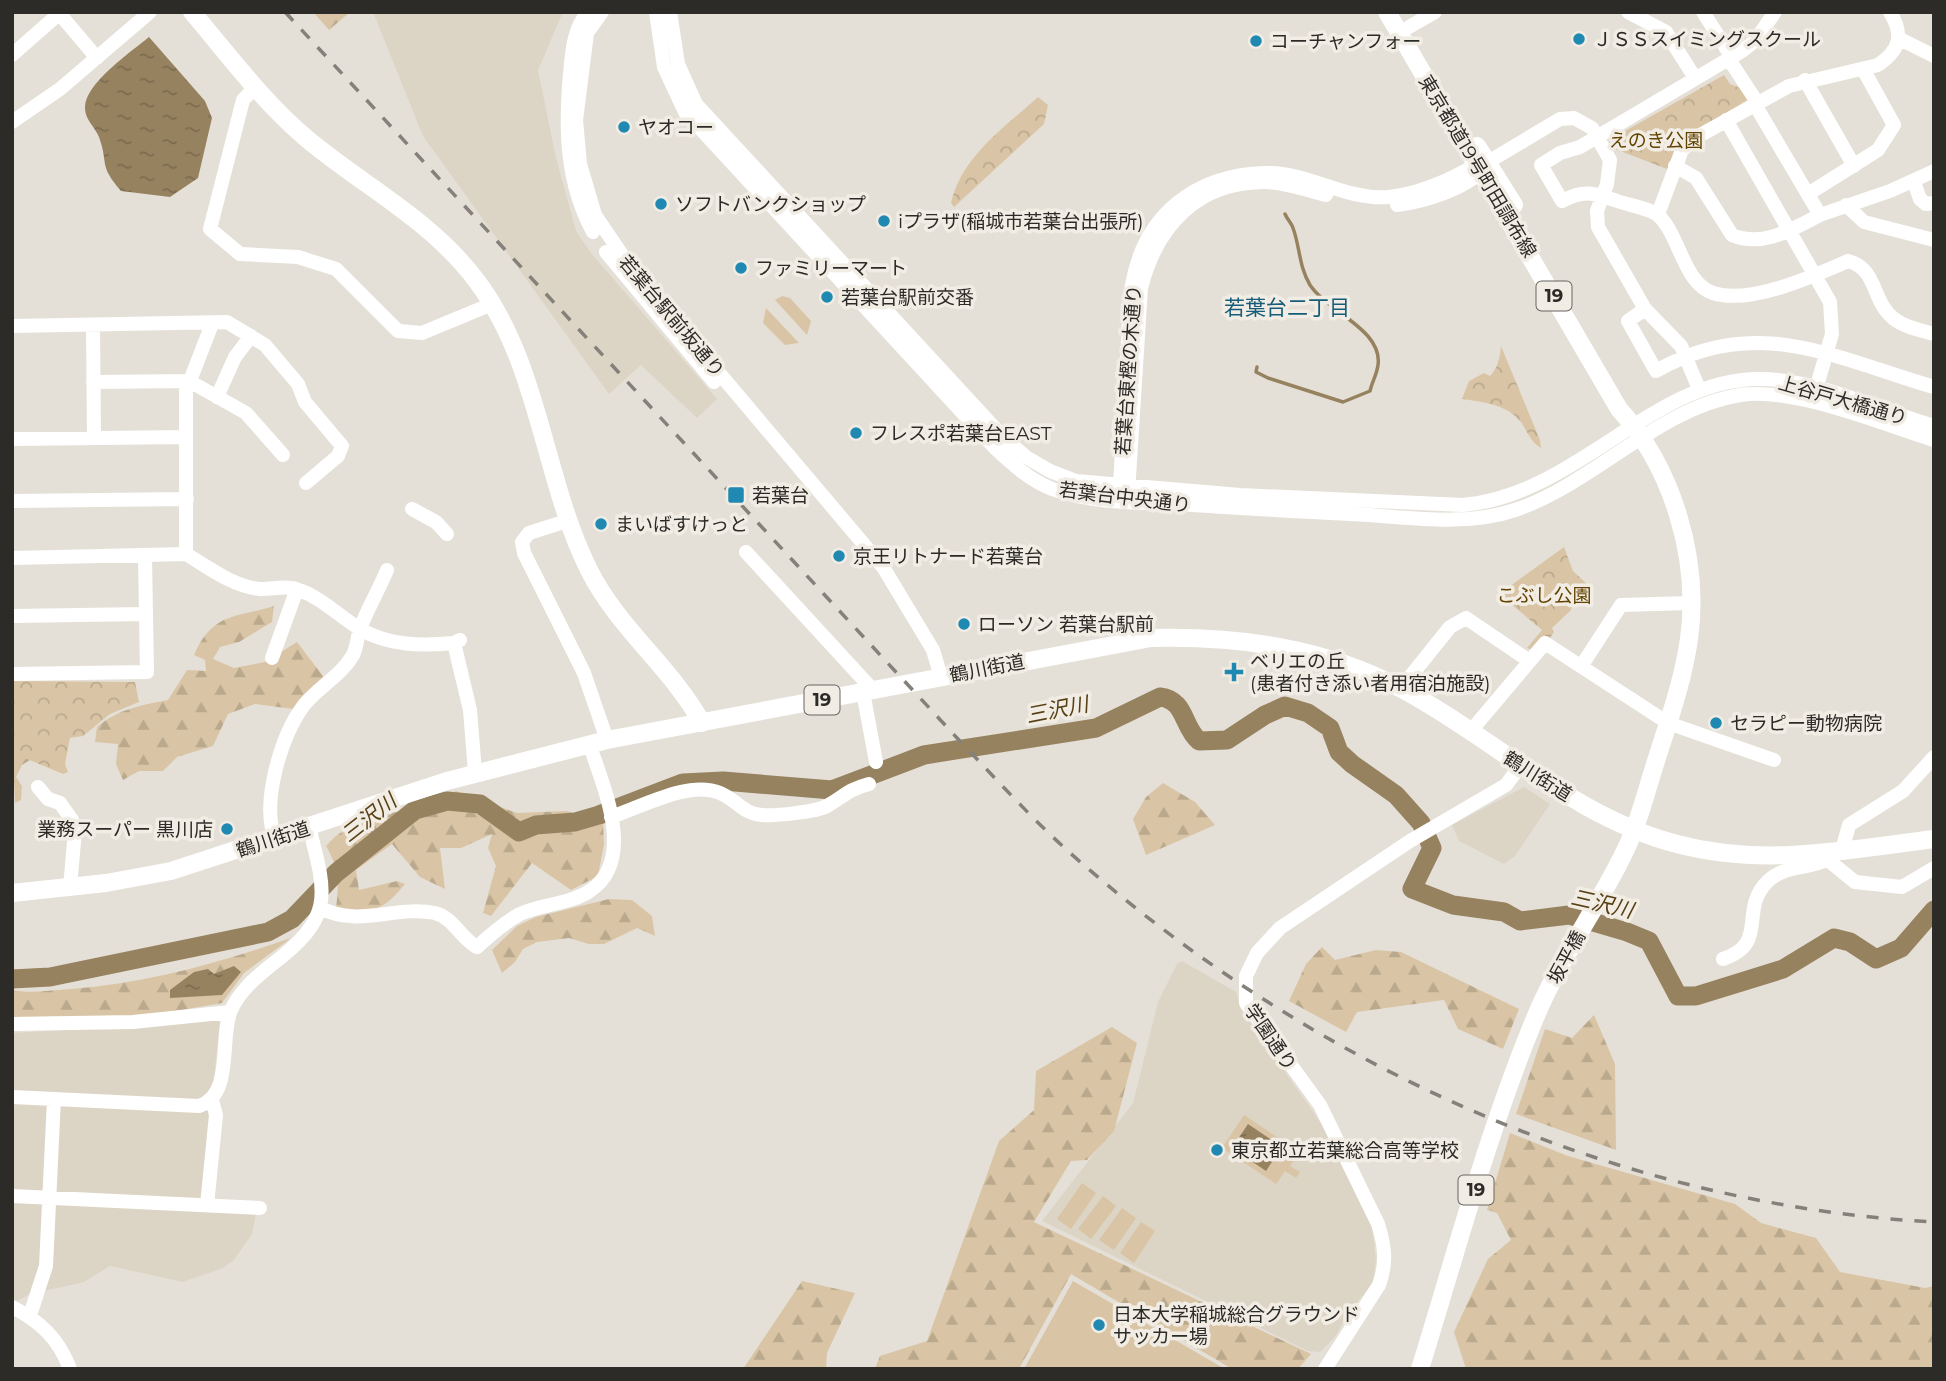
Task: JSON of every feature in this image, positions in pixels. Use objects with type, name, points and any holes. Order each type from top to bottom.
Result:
[{"type":"main road","points":[[192,12],[303,135],[339,165],[392,200],[441,240],[476,280],[492,304],[517,357],[581,552],[601,591],[620,618],[684,693],[702,723]]},
{"type":"main road","name":"東京都道19号町田調布線","points":[[1387,12],[1628,401],[1640,432],[1666,483],[1681,524],[1689,567],[1690,603],[1689,636],[1682,679],[1622,858],[1596,902]]},
{"type":"main road","name":"東京都道19号町田調布線","points":[[1404,20],[1481,167]]},
{"type":"main road","name":"鶴川街道","points":[[12,892],[70,887],[171,871],[475,772],[598,741],[1126,641],[1203,637],[1298,650],[1366,672],[1401,688],[1586,805],[1633,829],[1674,843],[1724,854],[1776,858],[1835,855],[1934,839]]},
{"type":"main road","name":"坂平橋","points":[[1420,1369],[1478,1182],[1537,1013],[1596,902]]},
{"type":"street","points":[[12,122],[37,107],[150,12]]},
{"type":"street","name":"若葉台駅前坂通り","points":[[588,12],[578,28],[573,48],[566,118],[570,165],[586,218],[600,245],[904,603]]},
{"type":"street","name":"若葉台駅前坂通り","points":[[602,12],[587,33],[576,120],[580,164],[595,215],[609,240],[633,271],[890,576],[904,603]]},
{"type":"street","name":"若葉台中央通り","points":[[656,12],[664,67],[684,112],[996,449],[1019,470],[1052,489],[1125,491],[1390,517],[1474,518],[1515,510],[1546,497],[1640,432]]},
{"type":"street","name":"若葉台中央通り","points":[[670,12],[678,64],[696,104],[1003,437],[1026,457],[1049,471],[1076,481],[1125,491]]},
{"type":"street","points":[[1404,20],[1435,12]]},
{"type":"street","points":[[1628,12],[1666,32],[1695,78]]},
{"type":"street","points":[[1703,12],[1820,215]]},
{"type":"street","points":[[12,55],[59,13],[97,58]]},
{"type":"street","points":[[1774,13],[1755,41],[1597,137],[1541,164],[1562,201],[1579,192],[1603,195],[1658,214],[1699,284],[1712,293],[1724,295],[1780,290],[1848,261],[1858,263],[1870,274],[1878,295],[1893,318],[1934,334]]},
{"type":"street","points":[[1658,214],[1686,144],[1756,103],[1805,80],[1863,69],[1888,58],[1897,49],[1900,39],[1893,13]]},
{"type":"street","points":[[1900,39],[1934,56]]},
{"type":"street","points":[[1808,194],[1878,150],[1895,125],[1863,69]]},
{"type":"street","points":[[1805,80],[1854,166]]},
{"type":"street","points":[[256,86],[243,100],[210,229],[240,254],[298,257],[336,269],[398,331],[422,333],[492,304]]},
{"type":"street","name":"若葉台東樫の木通り","points":[[1125,491],[1132,286],[1140,253],[1154,227],[1176,204],[1201,186],[1231,175],[1269,172],[1357,194],[1386,197],[1413,193],[1481,167],[1560,118],[1584,121],[1597,137]]},
{"type":"street","points":[[1726,120],[1817,275],[1830,302],[1832,317],[1827,354],[1816,389]]},
{"type":"street","points":[[1597,137],[1610,160],[1610,170],[1597,211],[1598,227],[1646,309],[1686,354],[1699,389]]},
{"type":"street","points":[[1675,166],[1696,178],[1732,235],[1750,240],[1790,230],[1820,215],[1913,182],[1934,171]]},
{"type":"street","points":[[1913,182],[1920,199],[1926,204],[1934,203]]},
{"type":"street","points":[[1846,205],[1864,222],[1934,240]]},
{"type":"street","points":[[1646,309],[1628,321],[1656,371],[1686,354],[1739,342],[1776,342],[1827,354],[1934,387]]},
{"type":"street","points":[[12,326],[227,322],[265,345],[298,384],[305,402],[342,446],[338,456],[306,484]]},
{"type":"street","points":[[186,554],[186,391],[212,324]]},
{"type":"street","points":[[93,326],[94,438]]},
{"type":"street","points":[[217,397],[235,357],[251,335]]},
{"type":"street","name":"上谷戸大橋通り","points":[[1640,432],[1699,389],[1734,380],[1757,379],[1816,389],[1934,426]]},
{"type":"street","points":[[93,382],[189,381],[246,413],[283,455]]},
{"type":"street","name":"上谷戸大橋通り","points":[[1640,432],[1711,402],[1759,393],[1808,402],[1934,440]]},
{"type":"street","points":[[12,439],[186,437]]},
{"type":"street","points":[[12,501],[187,499]]},
{"type":"street","points":[[412,509],[436,522],[447,534]]},
{"type":"street","points":[[322,906],[336,915],[350,918],[424,912],[439,914],[477,947],[519,915],[591,891],[607,872],[615,844],[584,673],[524,553],[522,542],[529,533],[570,520]]},
{"type":"street","points":[[746,552],[868,691],[876,762]]},
{"type":"street","points":[[12,558],[186,554],[226,579],[258,589],[297,589],[334,607],[360,629],[407,645],[458,641],[470,710],[475,772]]},
{"type":"street","points":[[12,674],[147,672],[145,557]]},
{"type":"street","points":[[275,838],[270,825],[274,773],[286,741],[305,704],[329,684],[352,657],[360,629],[387,570]]},
{"type":"street","points":[[272,658],[297,589]]},
{"type":"street","points":[[904,603],[936,657],[941,677]]},
{"type":"street","points":[[1582,665],[1621,605],[1690,603]]},
{"type":"street","points":[[12,616],[146,614]]},
{"type":"street","points":[[1401,688],[1450,627],[1466,618],[1528,660]]},
{"type":"street","points":[[1470,732],[1545,643],[1668,723],[1774,760]]},
{"type":"street","points":[[1723,959],[1741,953],[1749,944],[1754,903],[1765,884],[1789,868],[1835,855],[1849,825],[1903,791],[1934,757]]},
{"type":"street","name":"学園通り","points":[[1325,1369],[1379,1285],[1384,1270],[1384,1242],[1378,1224],[1320,1105],[1251,1013],[1246,1003],[1245,984],[1257,953],[1280,928],[1410,841],[1506,785],[1521,765]]},
{"type":"street","points":[[611,817],[682,792],[697,790],[724,794],[745,812],[761,816],[814,811],[825,807],[846,790],[869,784]]},
{"type":"street","points":[[38,786],[48,799],[60,803],[72,820],[75,831],[70,887]]},
{"type":"street","points":[[12,1097],[199,1106],[212,1100],[220,1085],[230,1012],[251,981],[305,937],[322,906],[321,873],[309,827]]},
{"type":"street","points":[[1835,855],[1855,882],[1902,887],[1934,869]]},
{"type":"street","points":[[12,1024],[133,1022],[230,1012]]},
{"type":"street","points":[[30,1315],[46,1266],[54,1099]]},
{"type":"street","points":[[207,1205],[216,1115],[212,1100]]},
{"type":"street","points":[[12,1196],[260,1208]]},
{"type":"street","points":[[12,1307],[30,1315],[50,1334],[70,1369]]},
{"type":"shaded area","points":[[373,12],[563,12],[538,70],[556,158],[576,231],[591,253],[717,399],[697,418],[641,365],[609,394],[423,136]]},
{"type":"shaded area","points":[[1524,787],[1550,804],[1515,856],[1504,864],[1459,841],[1452,825]]},
{"type":"shaded area","name":"東京都立若葉総合高等学校","points":[[1182,961],[1236,992],[1241,1009],[1330,1136],[1372,1227],[1376,1259],[1373,1283],[1349,1312],[1335,1337],[1320,1352],[1308,1351],[1042,1221],[1133,1103],[1158,1002],[1177,964]]},
{"type":"shaded area","points":[[217,1016],[220,1021],[200,1210],[256,1213],[252,1234],[234,1260],[223,1268],[183,1282],[110,1266],[84,1282],[30,1294],[17,1301],[12,1299],[12,1033],[153,1025]]},
{"type":"green space","points":[[313,12],[350,12],[329,30]]},
{"type":"green space","name":"えのき公園","points":[[1724,75],[1730,84],[1743,89],[1747,100],[1683,139],[1667,169],[1615,149],[1618,135]]},
{"type":"green space","points":[[1038,97],[1048,105],[1044,124],[954,207],[951,203],[957,186],[974,157]]},
{"type":"green space","points":[[782,296],[790,298],[811,321],[807,335],[775,300]]},
{"type":"green space","points":[[766,308],[799,343],[785,345],[763,323]]},
{"type":"green space","points":[[1501,346],[1541,448],[1531,439],[1520,421],[1508,411],[1478,401],[1462,399],[1469,381],[1484,373],[1490,376],[1493,373]]},
{"type":"green space","name":"こぶし公園","points":[[1564,547],[1573,571],[1588,585],[1575,594],[1571,610],[1552,628],[1554,632],[1550,638],[1532,650],[1527,648],[1542,630],[1499,594]]},
{"type":"green space","points":[[274,606],[272,622],[239,642],[220,647],[213,659],[234,668],[265,662],[297,642],[326,680],[293,709],[255,704],[228,714],[213,746],[177,757],[163,771],[139,771],[123,780],[116,764],[118,744],[95,742],[97,727],[122,712],[168,700],[187,670],[206,671],[205,660],[194,655],[209,631],[237,615]]},
{"type":"green space","points":[[12,681],[135,682],[139,702],[110,714],[83,736],[70,738],[65,764],[68,772],[63,774],[27,759],[12,762]]},
{"type":"green space","points":[[12,742],[33,758],[22,765],[16,777],[22,786],[21,800],[15,803]]},
{"type":"green space","points":[[1163,783],[1195,802],[1215,825],[1146,855],[1133,819],[1146,797]]},
{"type":"green space","points":[[456,791],[517,813],[567,811],[603,822],[604,844],[598,876],[571,890],[532,863],[491,916],[483,913],[496,866],[488,848],[492,834],[461,848],[440,848],[445,889],[420,877],[392,844],[356,870],[359,890],[397,881],[405,884],[389,901],[375,909],[336,908],[337,876],[326,846],[336,836],[358,823],[424,805]]},
{"type":"green space","points":[[609,899],[632,900],[652,916],[655,936],[637,928],[604,944],[589,944],[569,938],[537,942],[523,949],[515,962],[502,973],[492,950],[517,926],[536,917]]},
{"type":"green space","points":[[291,938],[244,973],[222,1003],[147,1016],[12,1017],[12,990],[27,992],[99,986],[155,977],[210,964]]},
{"type":"green space","points":[[1322,947],[1335,960],[1376,950],[1401,952],[1519,1009],[1503,1049],[1458,1029],[1444,1000],[1357,1012],[1346,1032],[1289,1001],[1306,964]]},
{"type":"green space","points":[[1594,1015],[1615,1064],[1616,1150],[1516,1114],[1545,1029],[1572,1038]]},
{"type":"green space","points":[[1112,1027],[1137,1043],[1114,1131],[1087,1160],[1071,1161],[1034,1222],[1311,1354],[1298,1369],[1232,1369],[1071,1274],[1019,1369],[875,1369],[880,1356],[927,1341],[999,1141],[1034,1110],[1036,1071]]},
{"type":"green space","points":[[1244,1115],[1299,1152],[1290,1166],[1300,1172],[1296,1178],[1285,1171],[1276,1184],[1222,1148]]},
{"type":"green space","points":[[1510,1133],[1568,1156],[1735,1204],[1761,1223],[1816,1238],[1840,1272],[1925,1288],[1934,1286],[1934,1369],[1466,1369],[1454,1332],[1488,1259],[1511,1240],[1497,1213],[1487,1210]]},
{"type":"green space","points":[[1082,1183],[1096,1193],[1071,1229],[1057,1219]]},
{"type":"green space","points":[[1103,1196],[1116,1206],[1091,1239],[1078,1229]]},
{"type":"green space","points":[[1122,1208],[1136,1218],[1114,1250],[1099,1240]]},
{"type":"green space","points":[[1141,1222],[1155,1231],[1134,1263],[1120,1253]]},
{"type":"green space","points":[[802,1281],[855,1293],[827,1353],[826,1369],[743,1369]]},
{"type":"green space","name":"日本大学稲城総合グラウンド サッカー場","points":[[1073,1281],[1225,1369],[1024,1369]]},
{"type":"water","points":[[149,37],[205,101],[212,118],[198,178],[170,197],[121,191],[107,169],[99,137],[85,112],[87,99],[100,79]]},
{"type":"water","points":[[234,966],[241,972],[222,995],[170,998],[170,990],[194,972],[208,969],[214,974]]},
{"type":"water","points":[[1248,1124],[1282,1147],[1266,1171],[1232,1148]]},
{"type":"waterway","points":[[1257,367],[1256,372],[1268,378],[1343,402],[1370,391],[1378,365],[1377,353],[1363,331],[1318,295],[1310,285],[1293,228],[1285,214]]},
{"type":"waterway","name":"三沢川","points":[[12,979],[50,977],[268,932],[292,919],[336,873],[415,810],[447,801],[480,804],[519,832],[536,825],[575,822],[599,815],[683,783],[723,781],[832,790],[924,755],[1096,728],[1160,697],[1175,703],[1199,741],[1227,740],[1265,715],[1285,706],[1308,713],[1330,728],[1339,752],[1396,795],[1421,823],[1432,848],[1412,889],[1453,905],[1504,912],[1520,921],[1569,915],[1627,932],[1649,941],[1678,996],[1696,996],[1783,969],[1834,938],[1850,942],[1876,959],[1901,948],[1934,910]]},
{"type":"railway","points":[[285,12],[1020,804],[1085,866],[1176,939],[1273,1005],[1375,1064],[1480,1114],[1590,1156],[1702,1188],[1817,1210],[1934,1222]]},
{"type":"place","name":"ＪＳＳスイミングスクール","points":[[1579,39]]},
{"type":"place","name":"コーチャンフォー","points":[[1256,41]]},
{"type":"place","name":"ヤオコー","points":[[624,127]]},
{"type":"place","name":"ソフトバンクショップ","points":[[661,204]]},
{"type":"place","name":"iプラザ(稲城市若葉台出張所)","points":[[884,221]]},
{"type":"place","name":"ファミリーマート","points":[[741,268]]},
{"type":"place","name":"若葉台駅前交番","points":[[827,297]]},
{"type":"place","name":"フレスポ若葉台EAST","points":[[856,433]]},
{"type":"place","name":"若葉台","points":[[736,495]]},
{"type":"place","name":"まいばすけっと","points":[[601,524]]},
{"type":"place","name":"京王リトナード若葉台","points":[[839,556]]},
{"type":"place","name":"ローソン 若葉台駅前","points":[[964,624]]},
{"type":"place","name":"ベリエの丘 (患者付き添い者用宿泊施設)","points":[[1234,672]]},
{"type":"place","name":"セラピー動物病院","points":[[1716,723]]},
{"type":"place","name":"業務スーパー 黒川店","points":[[227,829]]},
{"type":"place","name":"東京都立若葉総合高等学校","points":[[1217,1150]]},
{"type":"place","name":"日本大学稲城総合グラウンド サッカー場","points":[[1099,1325]]},
{"type":"district","name":"若葉台二丁目","points":[[1287,308]]}]
